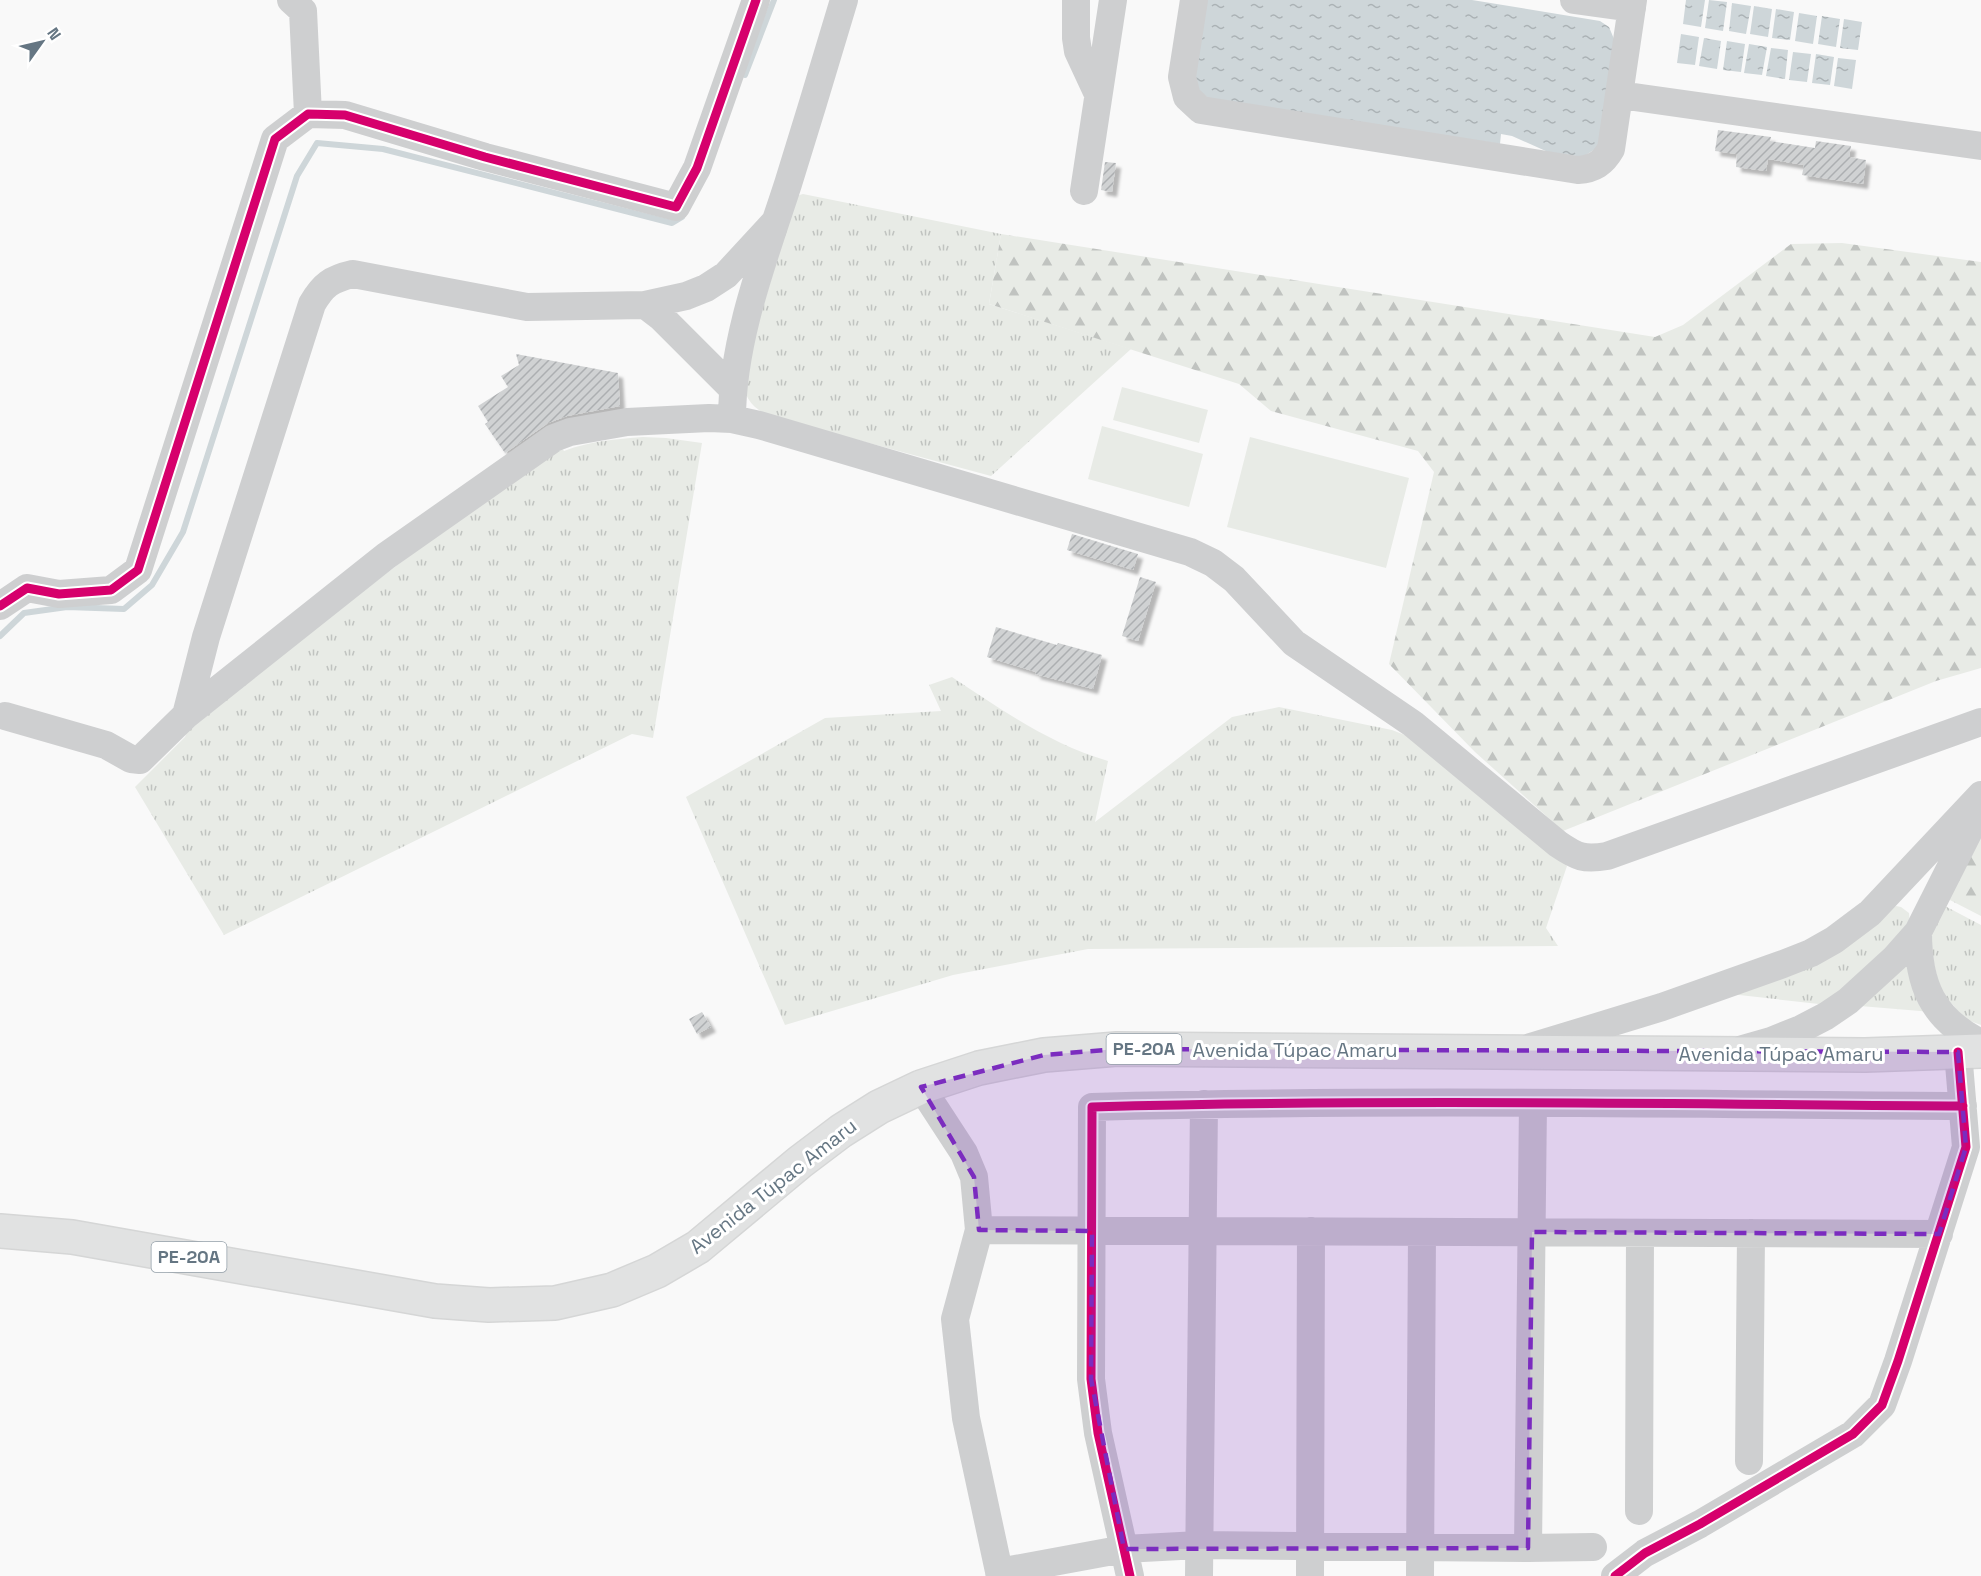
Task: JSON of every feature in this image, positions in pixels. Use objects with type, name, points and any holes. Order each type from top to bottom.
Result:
[{"type":"highway","name":"Avenida Túpac Amaru","points":[[0,1231],[72,1237],[435,1301],[489,1305],[555,1303],[612,1290],[657,1270],[698,1247],[841,1131],[879,1107],[921,1087],[979,1068],[1044,1055],[1117,1049],[1865,1055],[1974,1049]]},
{"type":"street","points":[[291,0],[303,10],[308,114]]},
{"type":"street","points":[[0,606],[27,588],[59,594],[111,590],[138,570],[275,139],[308,114],[345,115],[485,157],[676,207],[698,168],[756,0]]},
{"type":"street","points":[[732,419],[732,388],[738,351],[774,223],[844,0]]},
{"type":"street","points":[[1076,0],[1078,51],[1098,94]]},
{"type":"street","points":[[1084,190],[1113,0]]},
{"type":"street","points":[[1194,0],[1182,77],[1187,97],[1201,110],[1578,170],[1589,169],[1605,159],[1611,149],[1632,4],[1575,0]]},
{"type":"street","points":[[1620,95],[1981,146]]},
{"type":"street","points":[[186,715],[206,637],[312,304],[320,290],[336,278],[352,274],[527,307],[645,306],[686,296],[706,288],[732,269],[774,223]]},
{"type":"street","points":[[645,306],[662,318],[732,388]]},
{"type":"street","points":[[5,716],[106,745],[131,759],[140,760],[186,715],[386,556],[554,438],[570,432],[627,422],[732,419],[770,428],[1190,552],[1213,563],[1234,579],[1302,650],[1413,724],[1558,844],[1581,858],[1606,856],[1981,722]]},
{"type":"street","points":[[1515,1052],[1662,1007],[1811,952],[1852,929],[1891,892],[1981,795]]},
{"type":"street","points":[[1724,1054],[1771,1041],[1801,1029],[1833,1011],[1870,983],[1922,925],[1981,807]]},
{"type":"street","points":[[1615,1576],[1645,1553],[1700,1524],[1853,1434],[1882,1405],[1966,1147],[1963,1106],[1974,1049],[1967,1036],[1938,1008],[1927,990],[1920,973],[1922,925],[1891,892]]},
{"type":"street","points":[[921,1087],[964,1153],[974,1177],[979,1230],[955,1319],[966,1418],[1000,1574],[1124,1549],[1199,1545],[1420,1548],[1593,1547]]},
{"type":"street","points":[[1130,1576],[1098,1433],[1091,1379],[1092,1107],[1204,1104],[1533,1103],[1963,1106]]},
{"type":"street","points":[[1528,1548],[1533,1103]]},
{"type":"street","points":[[1199,1576],[1204,1104]]},
{"type":"street","points":[[979,1230],[1939,1234]]},
{"type":"street","points":[[1310,1576],[1311,1232]]},
{"type":"street","points":[[1420,1576],[1422,1232]]},
{"type":"street","points":[[1640,1233],[1640,1511]]},
{"type":"street","points":[[1749,1461],[1751,1233]]},
{"type":"highlighted area","points":[[1117,1049],[1958,1052],[1966,1147],[1939,1234],[1532,1232],[1528,1548],[1124,1549],[1091,1379],[1092,1231],[979,1230],[974,1177],[921,1087],[1044,1055]]},
{"type":"green space","points":[[803,194],[1001,234],[989,304],[1131,349],[991,476],[769,416],[757,409],[750,401],[742,377],[796,196]]},
{"type":"green space","points":[[1001,234],[1655,337],[1683,325],[1791,244],[1842,243],[1981,262],[1981,668],[1936,681],[1563,831],[1475,752],[1389,664],[1434,472],[1418,451],[1271,411],[1239,384],[989,304]]},
{"type":"green space","points":[[1122,387],[1208,410],[1199,443],[1113,420]]},
{"type":"green space","points":[[1102,426],[1203,454],[1189,507],[1088,479]]},
{"type":"green space","points":[[643,437],[702,443],[653,738],[632,734],[224,935],[135,787],[185,737],[192,721],[558,443],[564,451],[593,443]]},
{"type":"green space","points":[[1250,437],[1409,478],[1386,568],[1227,527]]},
{"type":"green space","points":[[952,677],[1046,736],[1108,761],[1095,822],[1232,717],[1279,707],[1392,730],[1420,741],[1567,866],[1546,928],[1558,946],[1088,949],[953,975],[785,1025],[686,797],[825,718],[941,711],[929,685]]},
{"type":"green space","points":[[1981,830],[1981,916],[1946,898]]},
{"type":"green space","points":[[1943,905],[1981,925],[1981,1025],[1965,1019],[1940,990],[1929,941]]},
{"type":"green space","points":[[1896,906],[1909,913],[1910,924],[1828,1005],[1730,994]]},
{"type":"green space","points":[[1911,956],[1932,1012],[1860,1006]]},
{"type":"water","points":[[1205,0],[1472,0],[1600,21],[1609,27],[1614,39],[1598,147],[1583,157],[1548,152],[1512,136],[1501,134],[1500,144],[1210,99],[1199,91],[1195,79]]},
{"type":"water","points":[[1686,0],[1705,0],[1701,27],[1683,24]]},
{"type":"water","points":[[1709,0],[1727,2],[1723,31],[1705,28]]},
{"type":"water","points":[[1732,3],[1751,6],[1746,34],[1729,31]]},
{"type":"water","points":[[1754,6],[1772,9],[1768,37],[1750,34]]},
{"type":"water","points":[[1776,9],[1794,12],[1790,40],[1772,38]]},
{"type":"water","points":[[1799,13],[1817,16],[1813,44],[1795,41]]},
{"type":"water","points":[[1822,16],[1840,19],[1836,47],[1818,44]]},
{"type":"water","points":[[1844,19],[1862,22],[1858,50],[1840,48]]},
{"type":"water","points":[[1681,34],[1699,37],[1695,65],[1677,63]]},
{"type":"water","points":[[1704,38],[1721,41],[1717,69],[1699,66]]},
{"type":"water","points":[[1727,41],[1745,44],[1741,72],[1723,70]]},
{"type":"water","points":[[1749,44],[1767,47],[1762,75],[1744,73]]},
{"type":"water","points":[[1771,48],[1788,50],[1785,79],[1766,76]]},
{"type":"water","points":[[1793,52],[1811,54],[1807,82],[1789,80]]},
{"type":"water","points":[[1816,54],[1834,57],[1830,85],[1812,83]]},
{"type":"water","points":[[1838,58],[1856,60],[1852,89],[1834,86]]},
{"type":"building","points":[[1718,130],[1771,137],[1770,141],[1815,148],[1816,141],[1851,146],[1849,157],[1866,160],[1863,184],[1802,175],[1804,165],[1768,159],[1766,171],[1736,167],[1737,154],[1715,151]]},
{"type":"building","points":[[1105,162],[1116,163],[1112,192],[1101,190]]},
{"type":"building","points":[[516,354],[618,373],[620,406],[567,416],[548,423],[505,453],[485,424],[488,422],[478,406],[508,387],[501,376],[519,365]]},
{"type":"building","points":[[1072,534],[1138,554],[1133,570],[1067,550]]},
{"type":"building","points":[[1140,577],[1156,582],[1138,641],[1122,636]]},
{"type":"building","points":[[996,627],[1057,645],[1058,643],[1102,655],[1093,689],[1035,674],[1036,672],[987,657]]},
{"type":"building","points":[[702,1012],[711,1027],[697,1034],[689,1019]]},
{"type":"waterway","points":[[745,75],[774,0]]},
{"type":"waterway","points":[[0,636],[24,613],[67,607],[124,609],[152,585],[183,532],[297,176],[317,143],[383,149],[672,223],[682,217]]},
{"type":"cycle path","points":[[0,606],[27,588],[59,594],[111,590],[138,570],[275,139],[308,114],[345,115],[485,157],[676,207],[697,168],[756,0]]},
{"type":"cycle path","points":[[1615,1576],[1645,1553],[1700,1524],[1853,1434],[1882,1405],[1966,1147],[1958,1052]]},
{"type":"cycle path","points":[[1130,1576],[1098,1433],[1091,1379],[1092,1107],[1419,1103],[1963,1106]]}]
